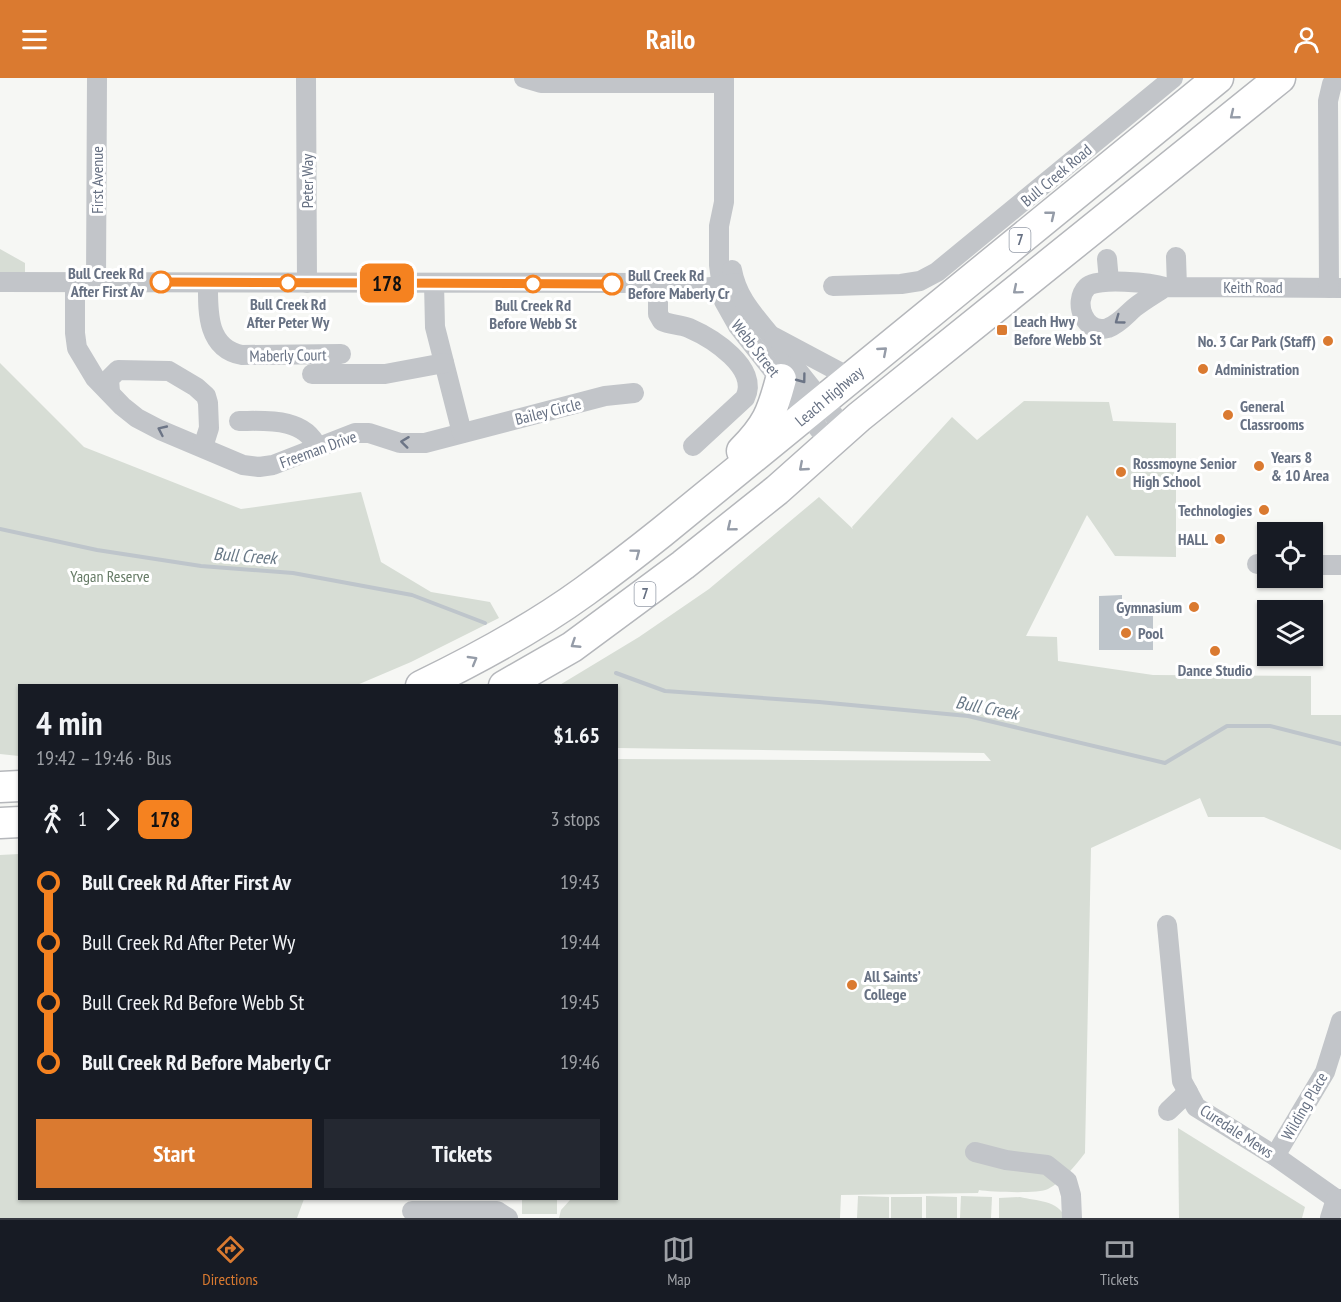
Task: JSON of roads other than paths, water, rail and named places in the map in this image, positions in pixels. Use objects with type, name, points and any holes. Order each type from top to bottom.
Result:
[{"type":"highway","name":"Leach Highway","points":[[424,684],[458,668],[584,592],[816,408],[891,343],[1218,78]]},
{"type":"highway","name":"7","points":[[507,684],[572,647],[692,559],[838,437],[1280,78]]},
{"type":"highway","points":[[662,532],[747,446],[764,425],[773,409],[781,379]]},
{"type":"highway","points":[[0,787],[18,786]]},
{"type":"highway","points":[[0,823],[18,822]]},
{"type":"street","name":"First Avenue","points":[[96,282],[97,78]]},
{"type":"street","name":"Peter Way","points":[[306,78],[307,283]]},
{"type":"street","points":[[524,78],[541,83],[724,81]]},
{"type":"street","name":"Bull Creek Road","points":[[833,286],[901,284],[920,281],[937,273],[1173,78]]},
{"type":"street","points":[[1335,288],[1328,101],[1332,84],[1337,78]]},
{"type":"street","name":"Webb Street","points":[[724,81],[723,202],[719,226],[727,279],[724,301],[738,326],[781,379],[816,408]]},
{"type":"street","points":[[1107,260],[1109,281],[1098,281],[1088,286],[1081,303],[1084,318],[1090,325],[1097,328],[1106,328],[1118,323],[1141,303],[1171,287],[1176,257]]},
{"type":"street","points":[[0,282],[661,284],[678,287],[727,279]]},
{"type":"street","name":"Webb Street","points":[[727,279],[804,382],[816,408],[838,437]]},
{"type":"street","name":"Keith Road","points":[[1109,281],[1171,287],[1335,288]]},
{"type":"street","points":[[75,282],[75,340],[81,357],[103,368],[169,371],[196,387],[206,396],[208,403],[209,428],[203,447]]},
{"type":"street","name":"Maberly Court","points":[[208,283],[209,322],[234,361],[250,356],[341,354]]},
{"type":"street","points":[[434,283],[435,327],[462,433]]},
{"type":"street","points":[[661,284],[658,314],[662,321],[684,326],[714,341],[744,371],[748,380],[749,390],[745,398],[693,446]]},
{"type":"street","name":"Webb Street","points":[[769,334],[851,378]]},
{"type":"street","points":[[312,374],[385,374],[444,363]]},
{"type":"street","name":"Freeman Drive","points":[[103,368],[109,379],[110,392],[137,418],[243,465],[259,467],[273,465],[363,432],[412,444],[462,433]]},
{"type":"street","name":"Bailey Circle","points":[[462,433],[605,396],[634,393]]},
{"type":"street","points":[[238,421],[278,421],[289,424],[302,430],[317,447]]},
{"type":"street","points":[[1323,565],[1341,565]]},
{"type":"street","name":"Curedale Mews","points":[[1167,925],[1182,1081],[1196,1107],[1339,1199]]},
{"type":"street","name":"Wilding Place","points":[[1275,1156],[1325,1072],[1341,1021]]},
{"type":"street","points":[[1168,1111],[1188,1092]]},
{"type":"street","points":[[975,1152],[1006,1160],[1047,1165],[1066,1181],[1071,1195],[1072,1218]]},
{"type":"street","points":[[1330,1218],[1339,1199]]},
{"type":"street","points":[[411,1209],[497,1211],[508,1218]]},
{"type":"waterway","name":"Bull Creek","points":[[0,529],[97,550],[201,566],[293,573],[412,595],[485,623]]},
{"type":"waterway","name":"Bull Creek","points":[[616,673],[665,691],[968,716],[1165,763],[1227,726],[1270,726],[1341,744]]},
{"type":"place","name":"Bull Creek Rd After First Av","points":[[161,282]]},
{"type":"place","name":"Bull Creek Rd After Peter Wy","points":[[288,283]]},
{"type":"place","name":"Bull Creek Rd Before Webb St","points":[[533,284]]},
{"type":"place","name":"Bull Creek Rd Before Maberly Cr","points":[[612,284]]},
{"type":"place","name":"Leach Hwy Before Webb St","points":[[1002,330]]},
{"type":"place","name":"No. 3 Car Park (Staff)","points":[[1328,341]]},
{"type":"place","name":"Administration","points":[[1203,369]]},
{"type":"place","name":"General Classrooms","points":[[1228,415]]},
{"type":"place","name":"Years 8 & 10 Area","points":[[1259,466]]},
{"type":"place","name":"Rossmoyne Senior High School","points":[[1121,472]]},
{"type":"place","name":"Technologies","points":[[1264,510]]},
{"type":"place","name":"HALL","points":[[1220,539]]},
{"type":"place","name":"Gymnasium","points":[[1194,607]]},
{"type":"place","name":"Pool","points":[[1126,633]]},
{"type":"place","name":"Dance Studio","points":[[1215,651]]},
{"type":"place","name":"All Saints’ College","points":[[852,985]]},
{"type":"park label","name":"Yagan Reserve","points":[[110,576]]}]
